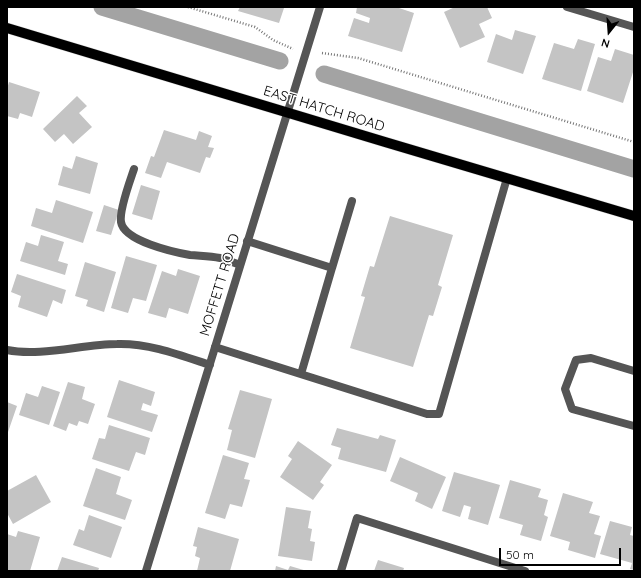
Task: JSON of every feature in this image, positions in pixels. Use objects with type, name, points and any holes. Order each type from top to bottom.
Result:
[{"type":"main road","name":"EAST HATCH ROAD","points":[[7,28],[634,216]]},
{"type":"street","name":"MOFFETT ROAD","points":[[146,571],[320,7]]},
{"type":"street","points":[[567,7],[634,27]]},
{"type":"street","points":[[134,169],[121,215],[121,224],[126,232],[134,238],[157,246],[188,254],[221,258],[240,265]]},
{"type":"street","points":[[215,347],[427,414],[439,414],[507,178]]},
{"type":"street","points":[[301,374],[352,201]]},
{"type":"street","points":[[247,241],[332,268]]},
{"type":"street","points":[[7,350],[14,352],[42,351],[118,344],[148,346],[210,365]]},
{"type":"street","points":[[634,371],[591,358],[576,360],[565,389],[572,408],[634,426]]},
{"type":"street","points":[[341,571],[357,518],[525,571]]},
{"type":"path","points":[[188,7],[255,27],[273,40],[293,48]]},
{"type":"path","points":[[322,53],[358,58],[634,142]]},
{"type":"building","points":[[240,7],[284,8],[279,23],[238,11]]},
{"type":"building","points":[[357,7],[396,7],[414,13],[402,52],[348,36],[354,18],[369,23],[370,18],[356,13]]},
{"type":"building","points":[[455,7],[487,7],[492,18],[479,24],[485,37],[460,48],[444,12]]},
{"type":"building","points":[[515,30],[536,36],[523,74],[487,62],[496,34],[512,40]]},
{"type":"building","points":[[578,39],[595,44],[581,91],[542,79],[554,43],[574,49]]},
{"type":"building","points":[[615,49],[634,55],[634,69],[623,103],[587,91],[598,57],[611,61]]},
{"type":"building","points":[[9,82],[40,92],[32,117],[20,113],[18,119],[7,116],[7,89]]},
{"type":"building","points":[[77,96],[87,106],[79,113],[92,127],[73,144],[64,134],[55,142],[43,129]]},
{"type":"building","points":[[164,130],[196,140],[199,131],[212,136],[208,147],[214,148],[210,158],[206,157],[200,173],[167,162],[161,178],[145,173],[151,156],[154,157]]},
{"type":"building","points":[[76,156],[98,163],[90,194],[58,185],[63,166],[72,169]]},
{"type":"building","points":[[141,185],[160,191],[152,220],[132,214]]},
{"type":"building","points":[[56,200],[93,212],[83,243],[31,226],[36,208],[52,213]]},
{"type":"building","points":[[104,205],[119,210],[111,235],[96,231]]},
{"type":"building","points":[[390,216],[453,235],[438,285],[442,287],[433,316],[429,315],[413,367],[350,348],[365,297],[361,296],[370,266],[374,267]]},
{"type":"building","points":[[41,235],[64,242],[58,261],[68,264],[65,275],[20,261],[26,242],[38,246]]},
{"type":"building","points":[[126,256],[157,265],[146,301],[133,298],[128,313],[111,308]]},
{"type":"building","points":[[85,262],[116,272],[104,312],[86,306],[88,300],[75,296]]},
{"type":"building","points":[[178,269],[200,276],[188,314],[169,308],[166,318],[148,313],[162,271],[176,276]]},
{"type":"building","points":[[17,274],[66,290],[62,304],[53,300],[47,317],[18,307],[21,296],[11,292]]},
{"type":"building","points":[[119,380],[155,392],[151,406],[143,403],[141,410],[158,415],[152,432],[107,417]]},
{"type":"building","points":[[68,382],[85,387],[82,399],[95,404],[88,424],[79,421],[77,426],[69,423],[66,431],[53,426]]},
{"type":"building","points":[[42,386],[60,392],[49,425],[19,415],[26,393],[38,397]]},
{"type":"building","points":[[240,390],[272,399],[255,458],[227,450],[232,430],[228,429]]},
{"type":"building","points":[[7,402],[17,406],[7,435]]},
{"type":"building","points":[[109,425],[150,438],[145,455],[136,452],[129,471],[92,459],[99,438],[105,439]]},
{"type":"building","points":[[337,428],[378,439],[380,435],[396,440],[386,472],[338,459],[341,448],[331,445]]},
{"type":"building","points":[[298,441],[332,465],[320,482],[324,485],[313,500],[280,477],[292,459],[288,456]]},
{"type":"building","points":[[223,455],[249,463],[244,479],[250,480],[242,507],[230,504],[225,519],[205,513]]},
{"type":"building","points":[[400,457],[446,477],[432,509],[415,501],[418,493],[390,481]]},
{"type":"building","points":[[96,468],[121,477],[116,494],[132,500],[125,520],[83,506]]},
{"type":"building","points":[[454,472],[500,485],[488,525],[468,519],[471,507],[464,505],[460,517],[442,511]]},
{"type":"building","points":[[36,475],[51,502],[13,524],[7,513],[7,491]]},
{"type":"building","points":[[510,480],[541,489],[538,497],[548,500],[544,515],[548,517],[541,541],[520,535],[523,525],[499,518]]},
{"type":"building","points":[[563,493],[593,502],[589,513],[600,516],[594,534],[601,536],[595,558],[568,550],[570,542],[550,536]]},
{"type":"building","points":[[286,507],[311,511],[308,528],[312,529],[310,541],[315,542],[312,561],[278,556]]},
{"type":"building","points":[[89,515],[122,527],[111,558],[73,545],[79,529],[84,531]]},
{"type":"building","points":[[610,521],[632,527],[630,535],[634,536],[634,570],[630,569],[632,563],[600,554]]},
{"type":"building","points":[[198,527],[239,539],[230,571],[197,571],[200,558],[195,556],[197,547],[193,546]]},
{"type":"building","points":[[18,531],[40,537],[30,571],[7,571],[7,534],[16,537]]},
{"type":"building","points":[[62,557],[99,568],[98,571],[57,571]]},
{"type":"building","points":[[378,560],[404,568],[403,571],[374,571]]},
{"type":"building","points":[[276,566],[288,570],[290,566],[307,571],[275,571]]},
{"type":"waterway","points":[[102,7],[280,61]]},
{"type":"waterway","points":[[324,74],[634,169]]}]
